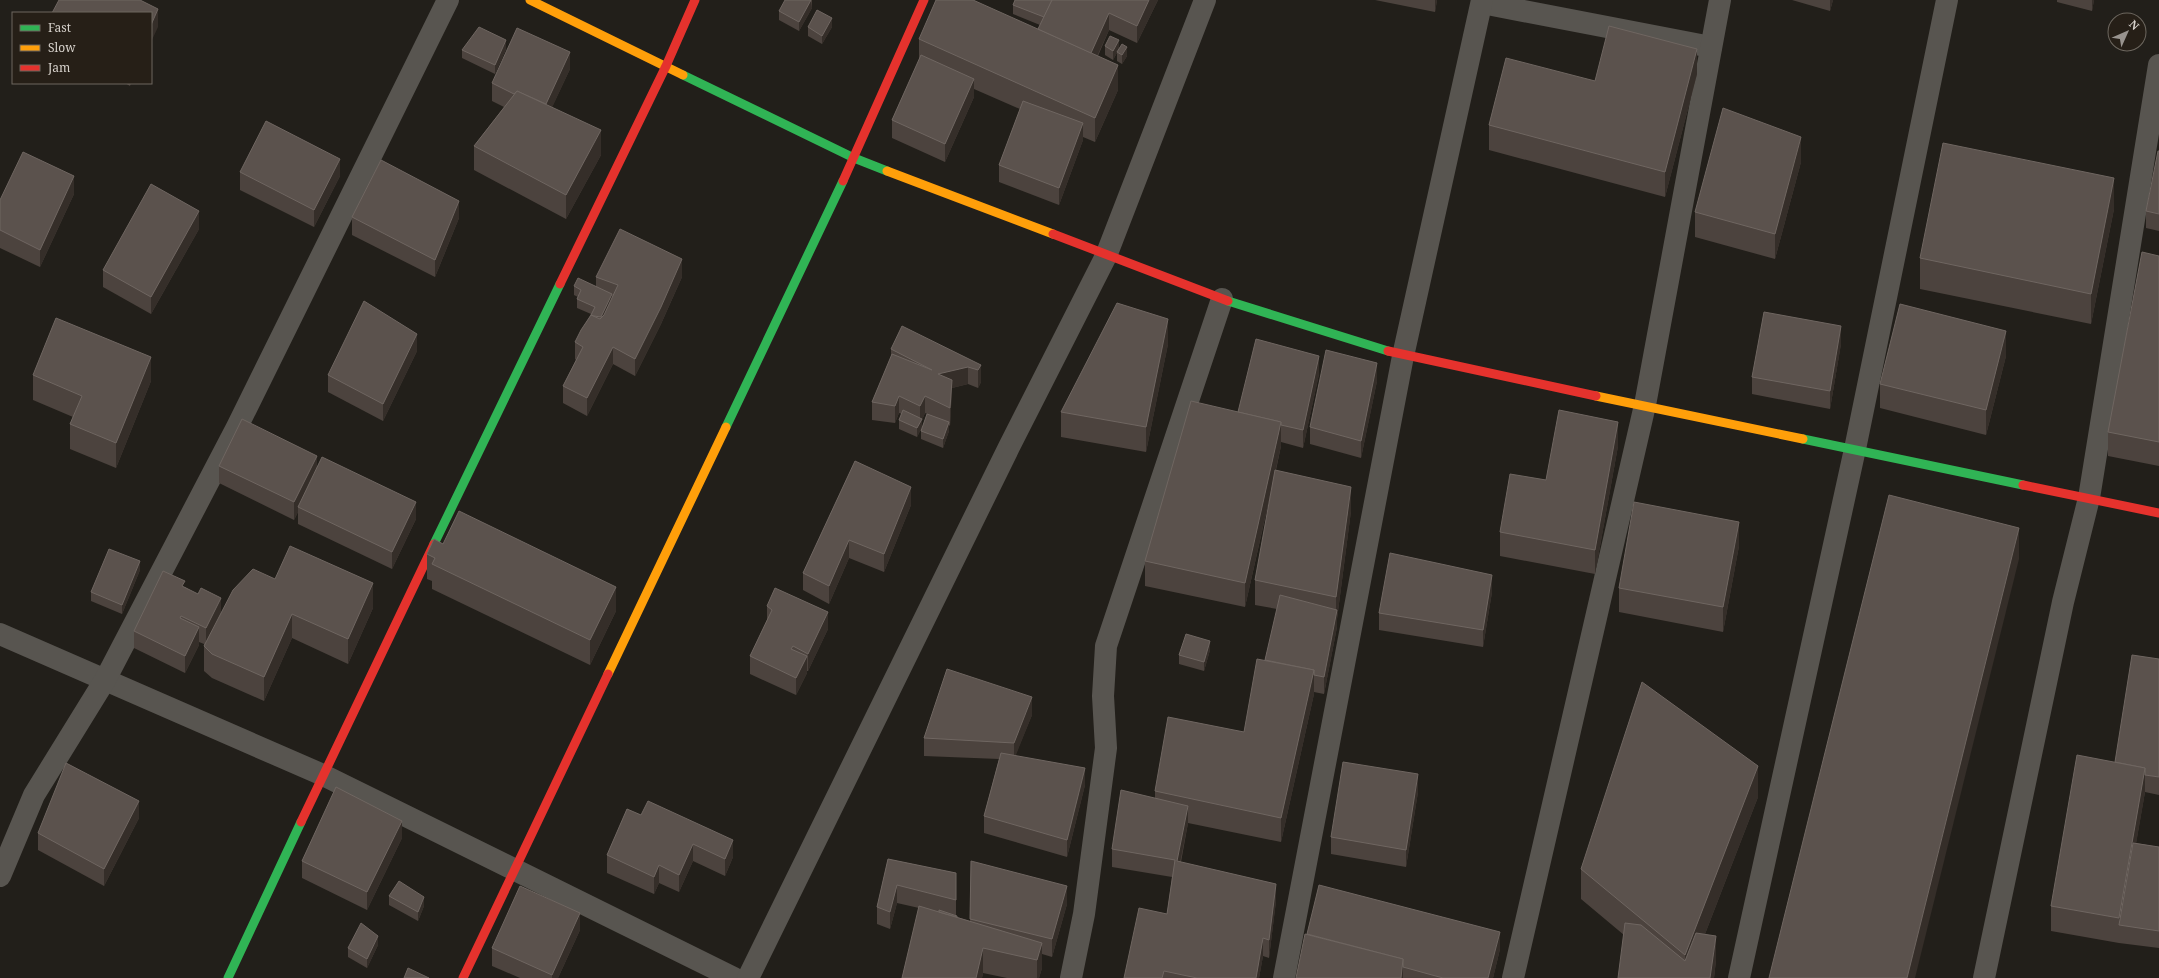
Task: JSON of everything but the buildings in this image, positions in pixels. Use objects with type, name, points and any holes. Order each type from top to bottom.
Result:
[{"type":"street","points":[[0,876],[34,795],[105,680],[237,427],[448,0]]},
{"type":"street","points":[[530,0],[854,158],[1106,256],[1222,299],[1403,356],[1645,405],[2159,513]]},
{"type":"street","points":[[228,978],[323,775],[666,66],[695,0]]},
{"type":"street","points":[[463,978],[854,158],[924,0]]},
{"type":"street","points":[[748,978],[1006,454],[1106,256],[1205,0]]},
{"type":"street","points":[[1513,978],[1645,405],[1720,0]]},
{"type":"street","points":[[1739,978],[1855,449],[1947,0]]},
{"type":"street","points":[[1284,978],[1403,356],[1482,2],[1711,47]]},
{"type":"street","points":[[1984,978],[2063,602],[2089,498],[2159,65]]},
{"type":"street","points":[[1071,978],[1084,914],[1106,748],[1103,696],[1106,646],[1222,299]]},
{"type":"street","points":[[0,634],[323,775],[734,978]]},
{"type":"traffic: fast","points":[[683,75],[854,158],[887,171]]},
{"type":"traffic: fast","points":[[726,427],[843,181]]},
{"type":"traffic: fast","points":[[434,544],[560,284]]},
{"type":"traffic: fast","points":[[1228,301],[1388,351]]},
{"type":"traffic: fast","points":[[1803,439],[2023,485]]},
{"type":"traffic: fast","points":[[228,978],[301,822]]},
{"type":"traffic: slow","points":[[530,0],[683,75]]},
{"type":"traffic: slow","points":[[887,171],[1053,234]]},
{"type":"traffic: slow","points":[[1596,396],[1803,439]]},
{"type":"traffic: slow","points":[[608,674],[726,427]]},
{"type":"traffic: jam","points":[[560,284],[666,66],[695,0]]},
{"type":"traffic: jam","points":[[843,181],[924,0]]},
{"type":"traffic: jam","points":[[1053,234],[1228,301]]},
{"type":"traffic: jam","points":[[1388,351],[1596,396]]},
{"type":"traffic: jam","points":[[2023,485],[2159,513]]},
{"type":"traffic: jam","points":[[301,822],[434,544]]},
{"type":"traffic: jam","points":[[463,978],[608,674]]}]
